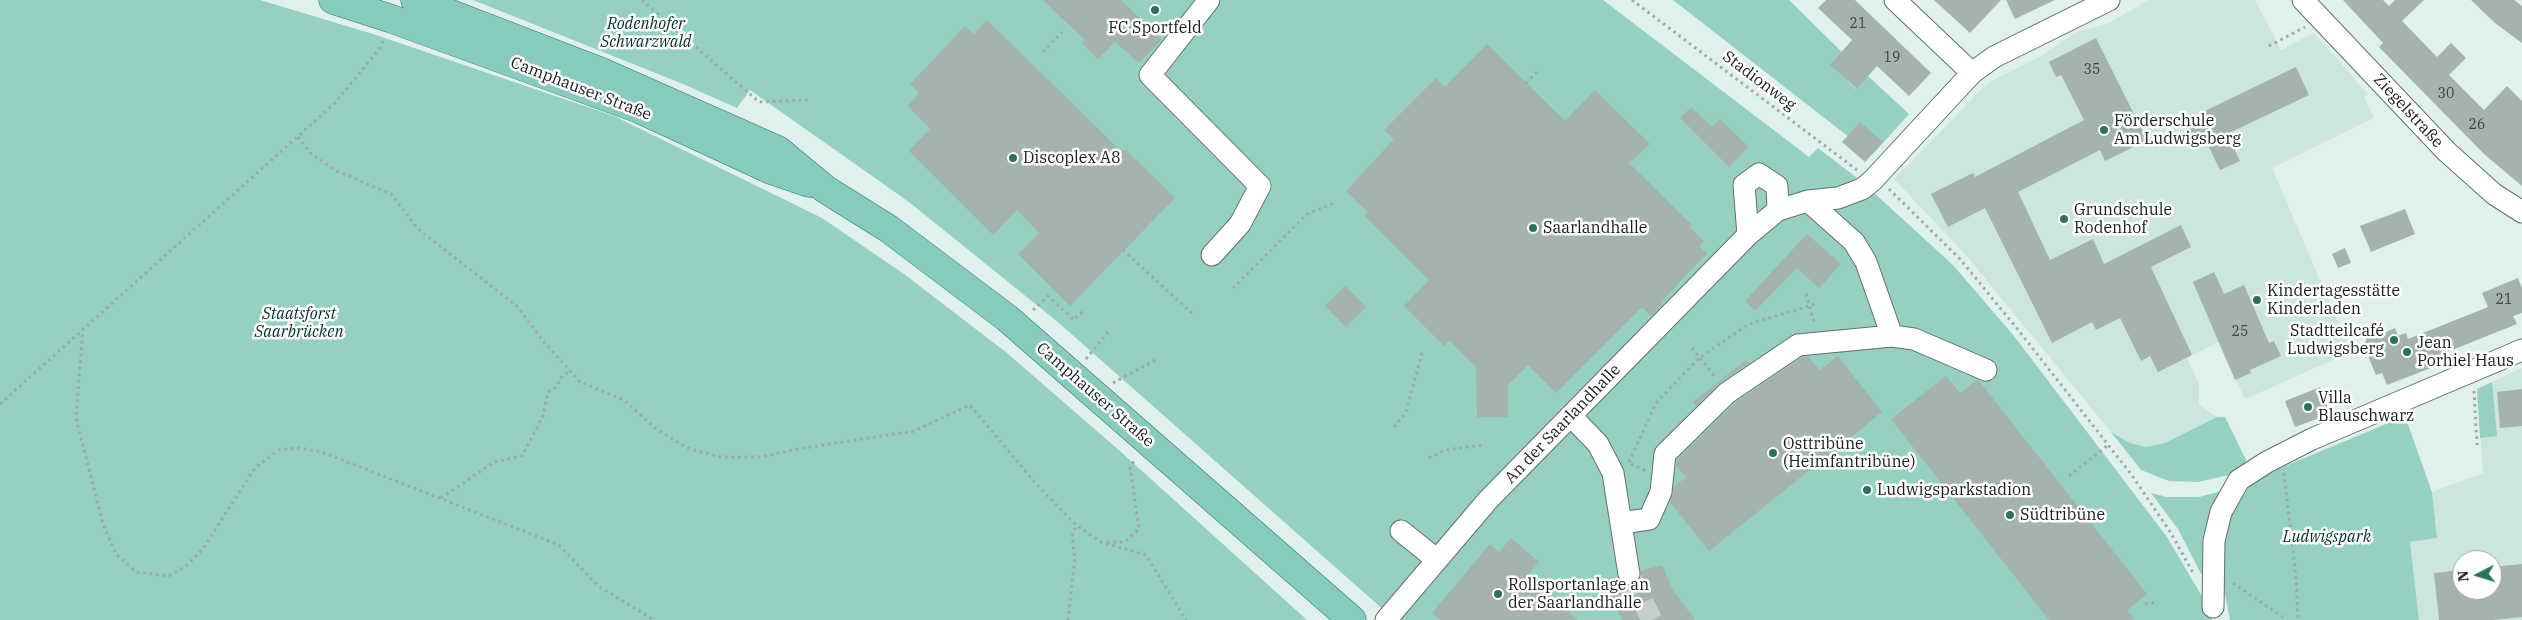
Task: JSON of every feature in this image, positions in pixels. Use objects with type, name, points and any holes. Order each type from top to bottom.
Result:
[{"type":"main road","name":"Camphauser Straße","points":[[333,0],[639,110],[771,170],[825,189]]},
{"type":"main road","name":"Camphauser Straße","points":[[415,0],[602,72],[726,125],[778,150],[825,189],[923,253],[1007,318],[1352,620]]},
{"type":"street","points":[[1209,0],[1150,75],[1260,186],[1240,224],[1212,255]]},
{"type":"street","points":[[1895,0],[1972,73]]},
{"type":"street","name":"An der Saarlandhalle","points":[[1386,620],[1488,500],[1748,235],[1778,210],[1808,201],[1838,198],[1862,189],[1874,179],[1972,73],[1994,57],[2109,0]]},
{"type":"street","name":"Ziegelstraße","points":[[2303,0],[2447,152],[2494,194],[2522,212]]},
{"type":"street","points":[[1748,235],[1744,185],[1759,174],[1777,186],[1778,210]]},
{"type":"street","points":[[1808,201],[1854,242],[1866,262],[1892,336]]},
{"type":"street","points":[[1621,523],[1649,519],[1661,492],[1665,454],[1735,387],[1798,345],[1892,336],[1914,339],[1986,370]]},
{"type":"street","points":[[2213,607],[2212,556],[2221,512],[2239,480],[2278,456],[2312,439],[2522,350]]},
{"type":"street","points":[[1571,416],[1598,444],[1613,473],[1629,574]]},
{"type":"street","points":[[1401,531],[1436,559]]},
{"type":"path","points":[[642,0],[759,102],[810,100]]},
{"type":"path","name":"Stadionweg","points":[[1632,0],[1874,179],[1960,259],[2108,445],[2171,533],[2195,576]]},
{"type":"path","points":[[2269,46],[2321,19]]},
{"type":"path","points":[[0,404],[335,103],[380,48],[392,20]]},
{"type":"path","points":[[1043,52],[1062,32]]},
{"type":"path","points":[[1526,83],[1540,69]]},
{"type":"path","points":[[298,137],[310,153],[337,171],[390,194],[418,229],[518,307],[543,341],[580,382],[624,400],[655,428],[687,448],[720,457],[761,457],[914,431],[970,405],[1036,485],[1076,525],[1101,542],[1146,555],[1186,620]]},
{"type":"path","points":[[1233,288],[1307,214],[1336,202]]},
{"type":"path","points":[[1123,250],[1195,316]]},
{"type":"path","points":[[1806,294],[1812,314]]},
{"type":"path","points":[[1048,296],[1074,320],[1083,311]]},
{"type":"path","points":[[1638,468],[1628,463],[1656,403],[1699,358],[1749,324],[1816,304]]},
{"type":"path","points":[[83,328],[76,418],[103,524],[116,554],[136,572],[169,576],[186,566],[202,550],[256,468],[280,450],[299,448],[322,452],[560,545],[598,586],[654,620]]},
{"type":"path","points":[[1074,375],[1108,332]]},
{"type":"path","points":[[1692,348],[1706,367]]},
{"type":"path","points":[[1394,427],[1406,412],[1422,353]]},
{"type":"path","points":[[1094,393],[1157,359]]},
{"type":"path","points":[[441,498],[494,462],[522,456],[543,416],[548,392],[555,388],[563,375],[571,371]]},
{"type":"path","points":[[2474,390],[2477,445]]},
{"type":"path","points":[[1101,542],[1125,542],[1139,529],[1130,466],[1149,442]]},
{"type":"path","points":[[1428,458],[1445,450],[1484,445]]},
{"type":"path","points":[[2069,476],[2108,445]]},
{"type":"path","points":[[2278,456],[2285,476],[2296,577],[2298,620]]},
{"type":"path","points":[[1068,620],[1074,557],[1072,536],[1076,525]]},
{"type":"path","points":[[2234,583],[2287,620]]},
{"type":"path","points":[[2145,604],[2158,602]]},
{"type":"shaded area","name":"Grundschule Rodenhof","points":[[2148,0],[2255,0],[2281,50],[2314,33],[2368,94],[2364,97],[2374,118],[2272,168],[2351,352],[2245,399],[2218,342],[2187,358],[2199,384],[2199,405],[2217,417],[2165,443],[2146,447],[2130,443],[2111,432],[1965,254],[1894,179],[1988,83],[2041,56],[2077,32],[2109,23]]},
{"type":"shaded area","points":[[2522,368],[2522,620],[2419,620],[2410,542],[2437,538],[2432,492],[2483,473],[2477,389]]},
{"type":"green space","name":"Staatsforst Saarbrücken","points":[[0,0],[260,0],[373,34],[614,116],[822,218],[904,274],[1007,353],[1121,452],[1307,620],[0,620]]},
{"type":"green space","name":"Rodenhofer Schwarzwald","points":[[473,0],[1603,0],[1809,157],[1818,148],[1861,181],[1953,265],[2014,336],[2167,537],[2206,603],[2212,620],[1395,620],[1059,323],[909,202],[750,90],[737,108],[683,84]]},
{"type":"green space","points":[[1673,0],[1789,0],[1842,52],[1831,65],[1856,89],[1868,76],[1909,114],[1872,155]]},
{"type":"green space","points":[[2492,382],[2497,436],[2480,438],[2477,389]]},
{"type":"green space","name":"Ludwigspark","points":[[2405,416],[2432,492],[2437,538],[2410,542],[2419,620],[2230,620],[2220,567],[2229,515],[2248,486],[2271,472]]},
{"type":"green space","points":[[2217,417],[2225,417],[2248,464],[2229,475],[2198,482],[2169,481],[2141,470],[2111,432],[2130,443],[2146,447],[2165,443]]},
{"type":"green space","points":[[2222,491],[2205,572],[2201,574],[2178,529],[2151,493],[2167,497],[2199,497]]},
{"type":"building","points":[[1043,0],[1121,0],[1162,39],[1139,63],[1115,42],[1098,59],[1082,43],[1085,40]]},
{"type":"building","points":[[1826,0],[1855,0],[1931,73],[1909,96],[1877,66],[1857,89],[1830,65],[1852,40],[1818,8]]},
{"type":"building","points":[[1934,0],[2001,0],[1970,33]]},
{"type":"building","points":[[2006,0],[2055,0],[2015,19]]},
{"type":"building","points":[[2343,0],[2383,0],[2389,6],[2395,0],[2424,0],[2402,21],[2437,57],[2451,43],[2466,58],[2449,75],[2484,110],[2507,86],[2522,101],[2522,186],[2484,154],[2379,47],[2383,43]]},
{"type":"building","points":[[2471,0],[2514,0],[2522,6],[2522,43],[2495,23]]},
{"type":"building","points":[[987,20],[1122,152],[1125,149],[1175,198],[1070,306],[1018,254],[1039,233],[1017,210],[993,235],[909,151],[930,129],[908,106],[919,93],[910,84],[965,26],[974,34]]},
{"type":"building","points":[[2096,38],[2147,140],[2105,161],[2100,150],[2018,192],[2050,260],[2093,239],[2104,264],[2181,225],[2191,247],[2151,267],[2192,355],[2158,372],[2150,356],[2141,361],[2120,318],[2096,330],[2092,322],[2052,343],[1985,208],[1948,227],[1931,194],[1973,173],[1975,177],[2084,120],[2061,75],[2056,77],[2049,62]]},
{"type":"building","name":"Saarlandhalle","points":[[1487,44],[1565,121],[1595,90],[1650,144],[1629,163],[1692,225],[1690,227],[1704,241],[1699,246],[1707,253],[1661,302],[1663,304],[1651,316],[1642,307],[1556,393],[1528,365],[1508,385],[1508,417],[1477,417],[1476,367],[1449,340],[1444,346],[1404,306],[1429,280],[1364,215],[1367,211],[1346,191],[1394,139],[1384,130],[1436,78],[1445,87]]},
{"type":"building","name":"Förderschule Am Ludwigsberg","points":[[2296,67],[2309,95],[2227,134],[2240,161],[2220,170],[2207,143],[2195,149],[2182,122]]},
{"type":"building","points":[[1691,107],[1712,127],[1720,119],[1749,147],[1729,167],[1680,118]]},
{"type":"building","points":[[1860,122],[1883,142],[1865,162],[1842,142]]},
{"type":"building","points":[[2405,209],[2415,234],[2371,252],[2360,226]]},
{"type":"building","points":[[1807,234],[1841,264],[1819,288],[1797,268],[1755,311],[1745,301]]},
{"type":"building","points":[[2345,248],[2351,263],[2338,268],[2332,254]]},
{"type":"building","points":[[2214,272],[2224,294],[2244,285],[2269,343],[2274,341],[2281,356],[2250,370],[2251,373],[2235,380],[2193,282]]},
{"type":"building","name":"Jean Porhiel Haus","points":[[2518,278],[2522,288],[2522,313],[2513,316],[2517,324],[2432,358],[2436,366],[2387,385],[2382,373],[2376,375],[2364,346],[2373,321],[2379,335],[2395,328],[2398,336],[2406,333],[2408,339],[2488,307],[2482,293]]},
{"type":"building","points":[[1345,286],[1366,307],[1346,327],[1325,306]]},
{"type":"building","name":"Osttribüne (Heimfantribüne)","points":[[1838,356],[1882,412],[1709,551],[1670,502],[1674,487],[1686,477],[1676,466],[1677,460],[1735,403],[1802,357],[1808,357],[1820,370]]},
{"type":"building","points":[[1746,360],[1749,363],[1720,383],[1696,406],[1693,402]]},
{"type":"building","name":"Südtribüne","points":[[1946,376],[1960,393],[1977,380],[1979,381],[2147,594],[2127,610],[2134,620],[2049,620],[1891,419]]},
{"type":"building","name":"Villa Blauschwarz","points":[[2320,387],[2330,414],[2295,427],[2285,401]]},
{"type":"building","points":[[2522,389],[2522,426],[2500,428],[2497,392]]},
{"type":"building","name":"Rollsportanlage an der Saarlandhalle","points":[[1511,538],[1539,562],[1527,576],[1578,620],[1440,620],[1432,613],[1490,544],[1499,552]]},
{"type":"building","points":[[2522,564],[2522,617],[2494,620],[2439,620],[2434,573],[2452,571],[2452,600],[2502,600],[2502,566]]},
{"type":"building","points":[[1662,565],[1673,590],[1695,620],[1622,620],[1605,581],[1617,577],[1624,585],[1631,586],[1640,579],[1641,571]]},
{"type":"tunnel","points":[[1629,574],[1652,620]]},
{"type":"place","name":"FC Sportfeld","points":[[1155,10]]},
{"type":"place","name":"Förderschule Am Ludwigsberg","points":[[2104,130]]},
{"type":"place","name":"Discoplex A8","points":[[1013,158]]},
{"type":"place","name":"Grundschule Rodenhof","points":[[2064,219]]},
{"type":"place","name":"Saarlandhalle","points":[[1533,228]]},
{"type":"place","name":"Kindertagesstätte Kinderladen","points":[[2257,300]]},
{"type":"place","name":"Stadtteilcafé Ludwigsberg","points":[[2394,340]]},
{"type":"place","name":"Jean Porhiel Haus","points":[[2407,352]]},
{"type":"place","name":"Villa Blauschwarz","points":[[2308,407]]},
{"type":"place","name":"Osttribüne (Heimfantribüne)","points":[[1773,453]]},
{"type":"place","name":"Ludwigsparkstadion","points":[[1867,490]]},
{"type":"place","name":"Südtribüne","points":[[2010,515]]},
{"type":"place","name":"Rollsportanlage an der Saarlandhalle","points":[[1498,594]]}]
